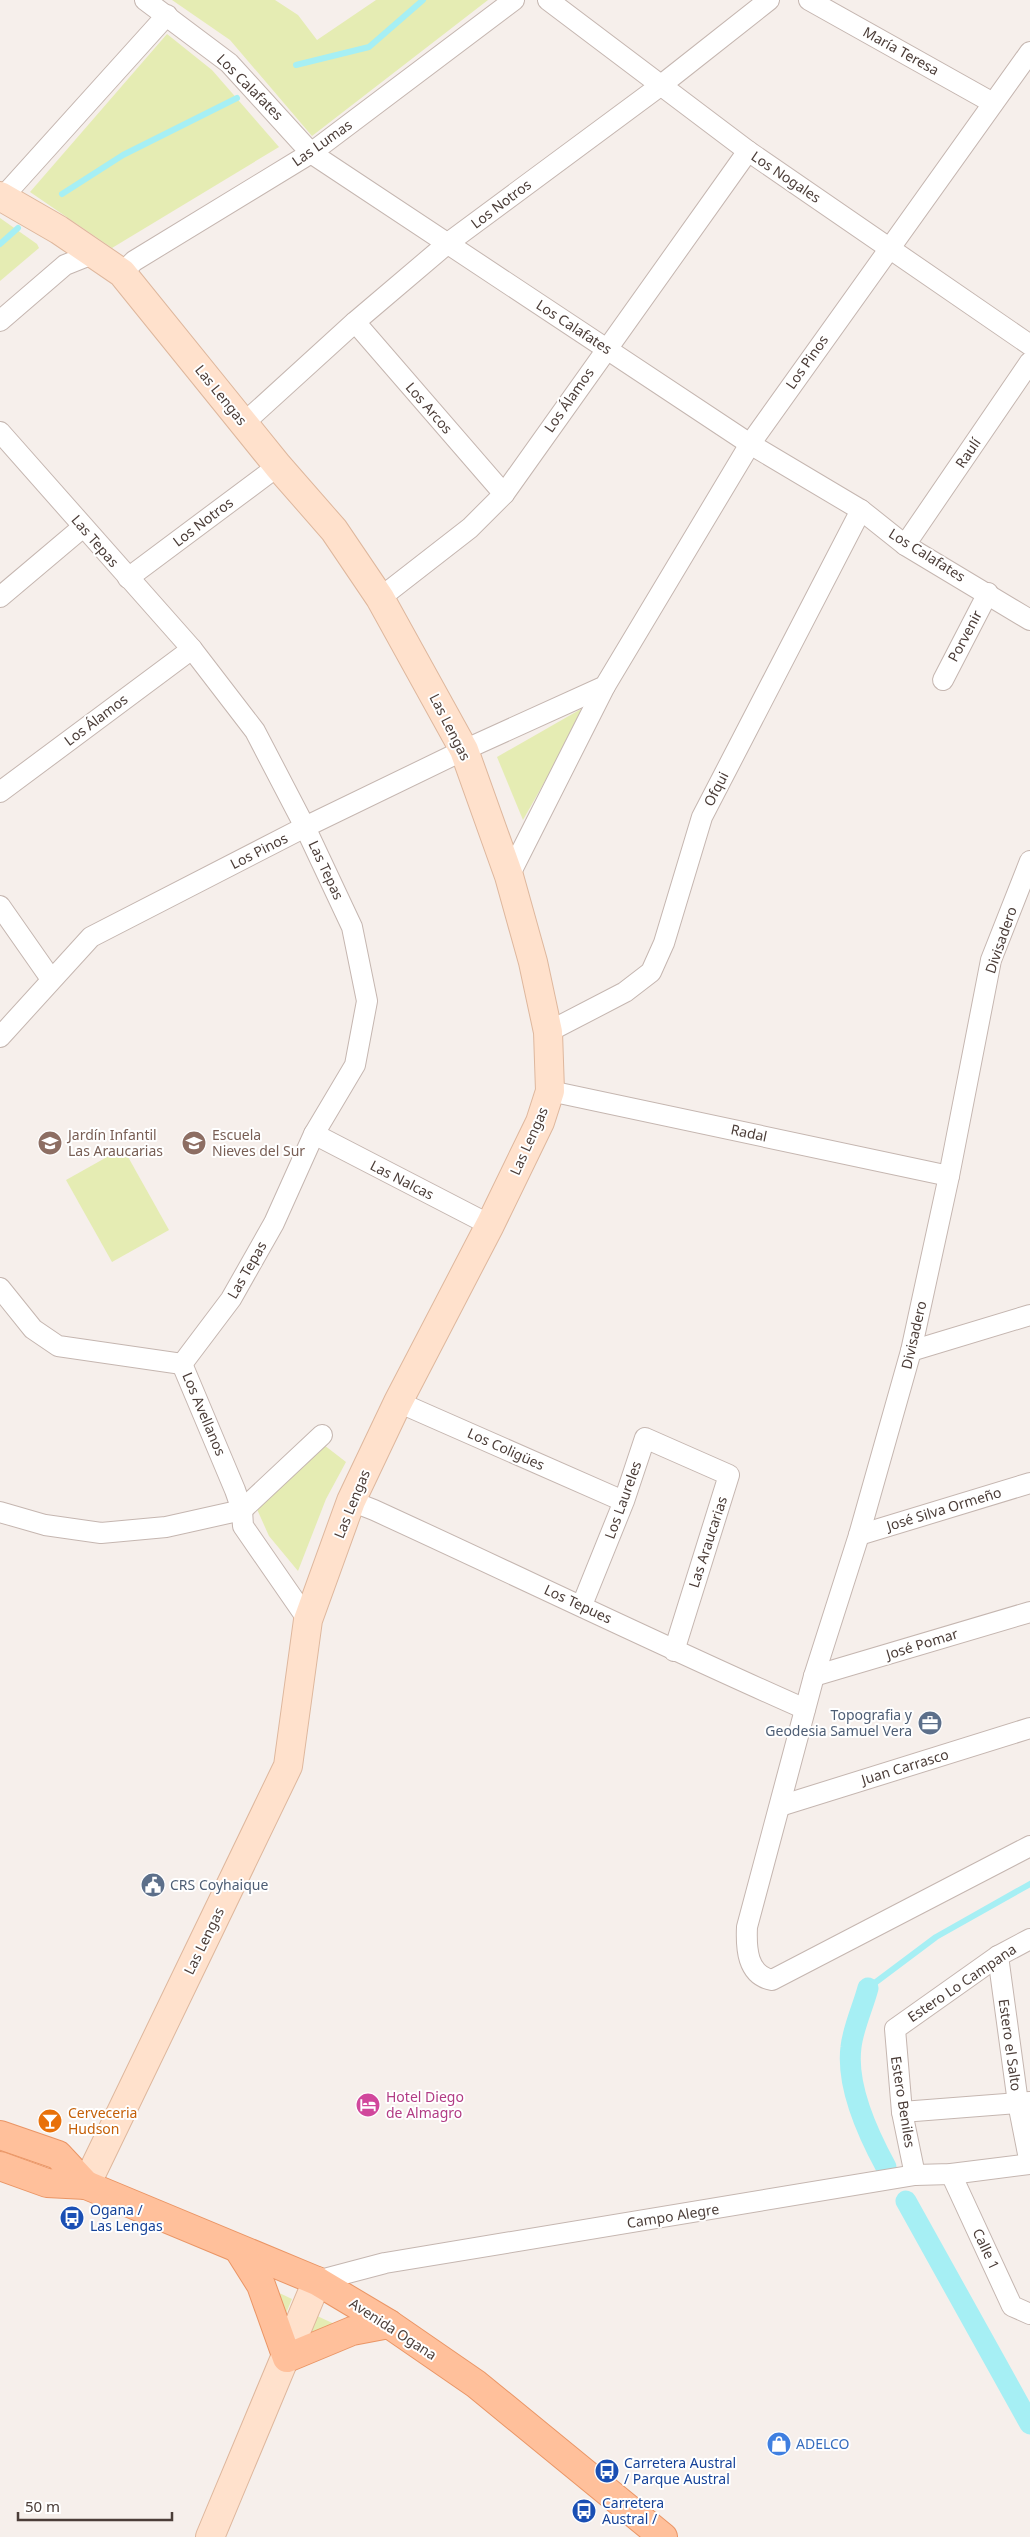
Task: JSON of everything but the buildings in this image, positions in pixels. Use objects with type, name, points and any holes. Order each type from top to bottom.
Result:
[{"type":"main road","name":"Avenida Ogana","points":[[0,2135],[58,2155],[86,2185]]},
{"type":"main road","name":"Avenida Ogana","points":[[0,2166],[48,2183],[86,2185],[317,2281],[389,2324],[476,2384],[663,2537]]},
{"type":"main road","points":[[239,2250],[261,2285],[286,2358],[352,2331],[389,2324]]},
{"type":"street","name":"Los Calafates","points":[[145,0],[229,62],[311,153],[750,444],[861,510],[905,545],[988,593],[1030,620]]},
{"type":"street","name":"Las Lumas","points":[[122,273],[134,261],[311,153],[514,0]]},
{"type":"street","name":"Los Nogales","points":[[548,0],[748,151],[1030,346]]},
{"type":"street","name":"Los Notros","points":[[244,423],[355,322],[448,243],[660,86],[769,0]]},
{"type":"street","name":"María Teresa","points":[[809,0],[993,102]]},
{"type":"street","points":[[1,197],[166,15]]},
{"type":"street","name":"Los Pinos","points":[[509,876],[605,686],[750,444],[888,248],[1030,52]]},
{"type":"street","name":"Los Álamos","points":[[380,598],[470,528],[504,494],[606,348],[748,151]]},
{"type":"street","name":"Las Lengas","points":[[1,197],[60,230],[122,273],[278,466],[334,530],[380,598],[464,750],[509,876],[533,962],[548,1032],[550,1091],[540,1122],[490,1225],[398,1402],[351,1501],[308,1620],[288,1766],[86,2185]]},
{"type":"street","points":[[0,321],[65,265],[95,253]]},
{"type":"street","name":"Los Arcos","points":[[355,322],[504,494]]},
{"type":"street","name":"Raulí","points":[[905,545],[1030,362]]},
{"type":"street","name":"Las Tepas","points":[[0,432],[192,649],[255,731],[305,827],[352,927],[367,1001],[355,1065],[314,1134],[274,1223],[231,1299],[182,1364]]},
{"type":"street","name":"Los Notros","points":[[128,578],[278,466]]},
{"type":"street","name":"Ofqui","points":[[548,1032],[625,992],[651,972],[664,943],[702,817],[861,510]]},
{"type":"street","points":[[0,597],[83,527]]},
{"type":"street","name":"Porvenir","points":[[943,680],[988,593]]},
{"type":"street","name":"Los Álamos","points":[[0,792],[192,649]]},
{"type":"street","name":"Los Pinos","points":[[0,1037],[91,937],[305,827],[464,750],[605,686]]},
{"type":"street","name":"Divisadero","points":[[1030,861],[991,960],[949,1176],[911,1351],[859,1535],[814,1676],[746,1927],[746,1946],[753,1967],[764,1979],[772,1980],[1030,1846]]},
{"type":"street","points":[[0,906],[51,979]]},
{"type":"street","name":"Radal","points":[[550,1091],[949,1176]]},
{"type":"street","name":"Las Nalcas","points":[[314,1134],[490,1225]]},
{"type":"street","name":"Los Avellanos","points":[[0,1288],[33,1330],[58,1346],[182,1364],[242,1510],[243,1526],[308,1620]]},
{"type":"street","points":[[911,1351],[1030,1314]]},
{"type":"street","name":"Los Coligües","points":[[398,1402],[614,1497]]},
{"type":"street","points":[[0,1512],[45,1525],[101,1533],[166,1527],[242,1510],[322,1435]]},
{"type":"street","name":"Los Laureles","points":[[582,1606],[624,1501],[645,1438],[689,1458]]},
{"type":"street","name":"Las Araucarias","points":[[674,1651],[729,1476],[689,1458]]},
{"type":"street","name":"José Silva Ormeño","points":[[859,1535],[1030,1483]]},
{"type":"street","name":"Los Tepues","points":[[351,1501],[582,1606],[674,1651],[805,1708]]},
{"type":"street","name":"José Pomar","points":[[814,1676],[1030,1612]]},
{"type":"street","name":"Juan Carrasco","points":[[780,1806],[1030,1728]]},
{"type":"street","name":"Estero Lo Campana","points":[[894,2029],[998,1956],[1030,1939]]},
{"type":"street","name":"Estero el Salto","points":[[998,1956],[1024,2103],[1030,2164]]},
{"type":"street","name":"Estero Beniles","points":[[894,2029],[902,2112],[915,2175]]},
{"type":"street","points":[[902,2112],[1024,2103]]},
{"type":"street","name":"Campo Alegre","points":[[317,2281],[385,2263],[915,2175],[951,2174],[1030,2164]]},
{"type":"street","name":"Calle 1","points":[[951,2174],[1012,2306],[1030,2314]]},
{"type":"street","points":[[210,2537],[317,2281]]},
{"type":"green space","points":[[172,0],[275,0],[298,15],[317,40],[376,0],[488,0],[312,136],[230,40]]},
{"type":"green space","points":[[167,34],[212,70],[279,147],[112,248],[30,192]]},
{"type":"green space","points":[[0,218],[37,244],[39,248],[0,281]]},
{"type":"green space","points":[[588,705],[523,820],[497,757]]},
{"type":"green space","points":[[123,1148],[169,1230],[112,1262],[66,1180]]},
{"type":"green space","points":[[324,1445],[346,1462],[326,1499],[298,1571],[269,1536],[256,1507]]},
{"type":"green space","points":[[273,2290],[292,2299],[282,2323]]},
{"type":"green space","points":[[315,2315],[341,2327],[304,2337]]},
{"type":"waterway","points":[[296,65],[369,47],[423,0]]},
{"type":"waterway","points":[[62,194],[123,155],[237,98]]},
{"type":"waterway","points":[[0,244],[18,228]]},
{"type":"waterway","points":[[868,1988],[936,1937],[1030,1884]]},
{"type":"waterway","points":[[868,1988],[852,2040],[850,2062],[855,2093],[860,2109],[872,2140],[886,2167]]},
{"type":"waterway","points":[[906,2201],[1030,2424]]},
{"type":"place","name":"Jardín Infantil Las Araucarias","points":[[50,1143]]},
{"type":"place","name":"Escuela Nieves del Sur","points":[[194,1143]]},
{"type":"place","name":"Topografia y Geodesia Samuel Vera","points":[[930,1723]]},
{"type":"place","name":"CRS Coyhaique","points":[[153,1885]]},
{"type":"place","name":"Hotel Diego de Almagro","points":[[368,2105]]},
{"type":"place","name":"Cerveceria Hudson","points":[[50,2121]]},
{"type":"place","name":"Ogana / Las Lengas","points":[[72,2218]]},
{"type":"place","name":"ADELCO","points":[[779,2444]]},
{"type":"place","name":"Carretera Austral / Parque Austral","points":[[607,2471]]},
{"type":"place","name":"Carretera Austral /","points":[[584,2511]]}]
